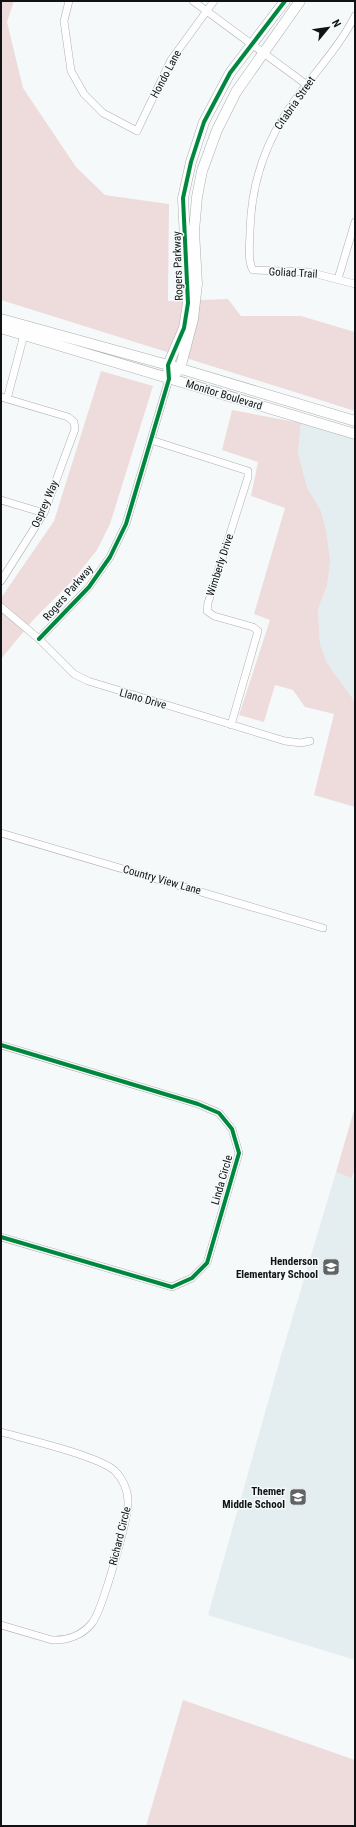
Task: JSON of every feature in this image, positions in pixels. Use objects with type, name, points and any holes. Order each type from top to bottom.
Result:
[{"type":"street","name":"Hondo Lane","points":[[68,1],[64,21],[71,71],[84,94],[103,113],[137,131],[171,60],[214,1]]},
{"type":"street","points":[[193,1],[307,85]]},
{"type":"street","name":"Rogers Parkway","points":[[39,638],[89,587],[110,557],[126,524],[169,379],[168,365],[184,328],[188,303],[183,198],[191,162],[204,122],[230,73],[285,1]]},
{"type":"street","name":"Rogers Parkway","points":[[180,369],[193,320],[196,298],[197,270],[194,231],[197,197],[202,171],[228,105],[300,1]]},
{"type":"street","name":"Citabria Street","points":[[254,270],[251,264],[250,216],[258,177],[274,133],[355,16]]},
{"type":"street","points":[[338,279],[355,222]]},
{"type":"street","name":"Goliad Trail","points":[[254,270],[309,272],[355,284]]},
{"type":"street","name":"Monitor Boulevard","points":[[1,319],[26,330],[169,379],[355,434]]},
{"type":"street","name":"Monitor Boulevard","points":[[1,328],[26,330],[168,365],[355,421]]},
{"type":"street","points":[[4,398],[26,330]]},
{"type":"street","points":[[169,379],[180,369]]},
{"type":"street","name":"Osprey Way","points":[[1,581],[44,513],[76,429],[74,422],[68,417],[4,398]]},
{"type":"street","name":"Wimberly Drive","points":[[151,440],[248,471],[248,477],[208,603],[207,611],[214,616],[253,627],[258,631],[231,725]]},
{"type":"street","points":[[1,500],[44,513]]},
{"type":"street","name":"Llano Drive","points":[[1,607],[39,638],[74,674],[88,681],[285,741],[301,743],[310,741]]},
{"type":"street","name":"Country View Lane","points":[[1,833],[322,928]]},
{"type":"street","name":"Linda Circle","points":[[1,1045],[198,1104],[220,1113],[232,1129],[239,1153],[207,1262],[192,1278],[172,1287],[1,1237]]},
{"type":"street","name":"Richard Circle","points":[[1,1432],[105,1464],[116,1472],[124,1484],[128,1500],[126,1522],[100,1607],[93,1623],[79,1634],[59,1640],[52,1640],[1,1625]]},
{"type":"shaded area","points":[[1,1],[14,1],[7,22],[23,88],[76,167],[105,195],[169,204],[168,301],[228,299],[241,316],[301,316],[355,332],[355,411],[1,300]]},
{"type":"shaded area","points":[[101,371],[153,386],[110,524],[97,550],[73,580],[34,619],[1,659],[1,598],[54,521]]},
{"type":"shaded area","points":[[232,410],[301,423],[298,453],[307,487],[321,511],[326,530],[330,560],[327,586],[318,609],[320,644],[327,663],[355,702],[355,807],[314,795],[334,714],[305,707],[293,690],[275,685],[264,722],[239,715],[270,620],[254,614],[285,508],[251,496],[258,462],[222,450]]},
{"type":"shaded area","points":[[301,423],[355,439],[355,702],[327,663],[320,644],[318,609],[327,586],[326,530],[321,511],[307,487],[298,453]]},
{"type":"shaded area","points":[[355,1107],[355,1169],[352,1178],[336,1172]]},
{"type":"shaded area","name":"Themer Middle School","points":[[336,1172],[355,1178],[355,1660],[208,1615],[281,1356]]},
{"type":"shaded area","points":[[183,1700],[355,1760],[355,1826],[146,1826]]},
{"type":"cycle path","points":[[39,639],[89,587],[110,557],[126,524],[169,379],[168,365],[184,328],[188,303],[183,198],[191,162],[204,122],[230,73],[285,1]]},
{"type":"cycle path","points":[[1,1045],[198,1104],[219,1113],[232,1129],[239,1153],[207,1263],[192,1278],[172,1287],[1,1237]]},
{"type":"place","name":"Henderson Elementary School","points":[[331,1267]]},
{"type":"place","name":"Themer Middle School","points":[[298,1497]]}]
